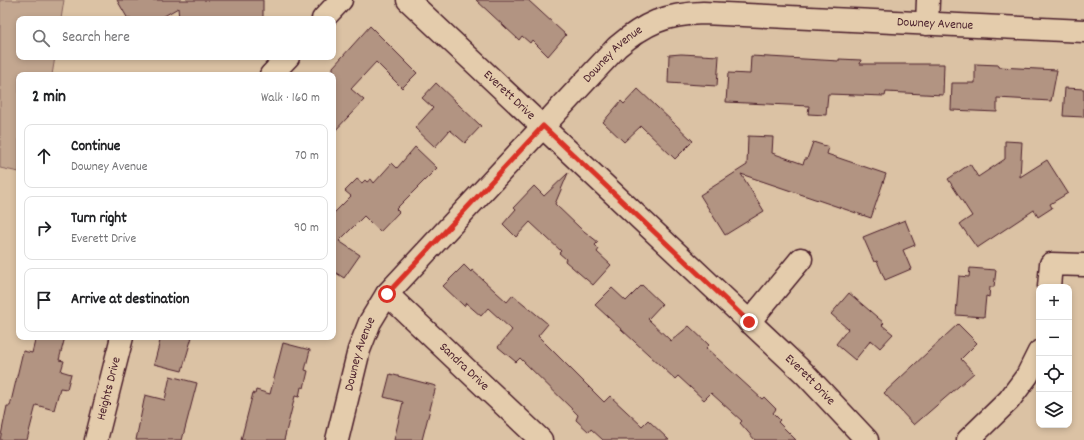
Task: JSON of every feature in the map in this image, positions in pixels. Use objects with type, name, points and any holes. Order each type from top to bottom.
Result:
[{"type":"street","points":[[326,16],[341,0]]},
{"type":"street","name":"Everett Drive","points":[[408,0],[805,374],[867,440]]},
{"type":"street","points":[[927,24],[928,0]]},
{"type":"street","name":"Downey Avenue","points":[[337,440],[359,350],[370,322],[387,294],[617,47],[636,31],[656,20],[703,7],[927,24],[1084,31]]},
{"type":"street","points":[[274,72],[285,60]]},
{"type":"street","points":[[749,322],[801,259]]},
{"type":"street","points":[[1049,284],[1051,264],[1084,265]]},
{"type":"street","name":"Sandra Drive","points":[[387,294],[541,440]]},
{"type":"street","name":"Heights Drive","points":[[96,440],[121,340]]},
{"type":"street","points":[[968,440],[1009,400],[1027,376],[1037,356]]},
{"type":"shaded area","points":[[0,0],[64,0],[61,16],[16,16],[16,60],[54,60],[52,72],[16,72],[16,171],[0,168]]},
{"type":"building","points":[[117,0],[263,0],[263,16],[179,16],[178,8],[164,16],[126,16]]},
{"type":"building","points":[[476,0],[528,0],[566,35],[548,56],[532,40],[530,43],[522,36],[519,40]]},
{"type":"building","points":[[370,26],[417,73],[402,88],[376,62],[351,89],[364,100],[336,130],[336,72],[333,72],[333,67]]},
{"type":"building","points":[[681,54],[719,56],[717,86],[668,83],[669,55]]},
{"type":"building","points":[[751,56],[839,61],[839,59],[861,60],[860,64],[944,64],[943,95],[886,92],[885,96],[828,94],[826,115],[808,114],[809,106],[726,102],[728,73],[750,74]]},
{"type":"building","points":[[975,64],[999,65],[999,67],[1057,70],[1051,101],[997,98],[997,112],[951,110],[952,83],[975,83]]},
{"type":"building","points":[[436,83],[481,126],[465,143],[450,130],[435,147],[415,128],[433,108],[422,98]]},
{"type":"building","points":[[1065,88],[1084,89],[1084,117],[1063,116]]},
{"type":"building","points":[[638,89],[693,141],[675,159],[641,126],[624,142],[603,122],[621,101],[624,104]]},
{"type":"building","points":[[748,136],[773,137],[772,153],[803,164],[805,159],[807,159],[813,142],[829,147],[827,154],[886,174],[871,218],[741,174],[764,211],[725,235],[700,195],[747,165]]},
{"type":"building","points":[[1005,141],[1022,142],[1020,177],[1047,160],[1068,193],[1050,204],[1052,208],[1038,217],[1034,210],[977,248],[960,224],[972,216],[948,179],[970,164],[978,177],[1005,159]]},
{"type":"building","points":[[415,147],[437,168],[396,209],[399,212],[380,232],[364,216],[339,241],[360,255],[344,278],[336,273],[336,211],[351,196],[345,191],[357,179],[362,183],[365,180],[367,182],[371,179],[374,183],[392,163],[397,168]]},
{"type":"building","points":[[568,173],[555,204],[580,228],[598,242],[595,245],[599,249],[597,252],[611,265],[593,285],[565,261],[566,259],[559,253],[561,251],[530,222],[516,237],[503,224],[516,209],[514,207],[534,186],[544,196]]},
{"type":"building","points":[[905,220],[915,245],[903,250],[911,269],[885,280],[877,261],[874,262],[863,237]]},
{"type":"building","points":[[464,265],[471,272],[472,270],[507,302],[513,295],[548,324],[538,336],[604,402],[610,396],[642,426],[648,420],[669,440],[603,440],[591,429],[589,432],[576,420],[578,415],[520,358],[516,362],[498,347],[512,330],[488,308],[481,316],[466,303],[464,306],[443,286]]},
{"type":"building","points":[[970,268],[996,270],[994,287],[990,287],[989,297],[986,296],[984,317],[956,315],[959,276],[969,277]]},
{"type":"building","points":[[642,285],[662,304],[648,319],[671,341],[689,326],[709,345],[706,348],[762,399],[764,397],[776,409],[773,413],[780,420],[778,422],[796,440],[755,440],[740,423],[742,421],[711,393],[704,400],[678,376],[675,379],[595,305],[612,288],[626,301]]},
{"type":"building","points":[[849,293],[884,323],[882,325],[893,334],[880,348],[871,340],[855,360],[836,344],[848,329],[831,314]]},
{"type":"building","points":[[958,324],[977,343],[961,359],[974,373],[914,425],[884,393]]},
{"type":"building","points":[[35,340],[64,340],[59,360],[64,361],[61,371],[71,374],[67,389],[60,388],[54,410],[36,405],[27,440],[0,440],[7,406],[10,406],[23,351],[32,353]]},
{"type":"building","points":[[160,340],[191,340],[182,371],[154,364]]},
{"type":"building","points":[[283,343],[310,350],[305,370],[308,371],[304,388],[301,387],[299,397],[295,396],[284,440],[241,440],[253,393],[255,394],[256,390],[270,394]]},
{"type":"building","points":[[390,374],[436,386],[422,440],[394,440],[403,402],[384,397]]},
{"type":"building","points":[[170,376],[197,383],[182,440],[136,440],[145,395],[165,400]]},
{"type":"route","points":[[387,294],[392,286],[543,126],[749,322]]}]
